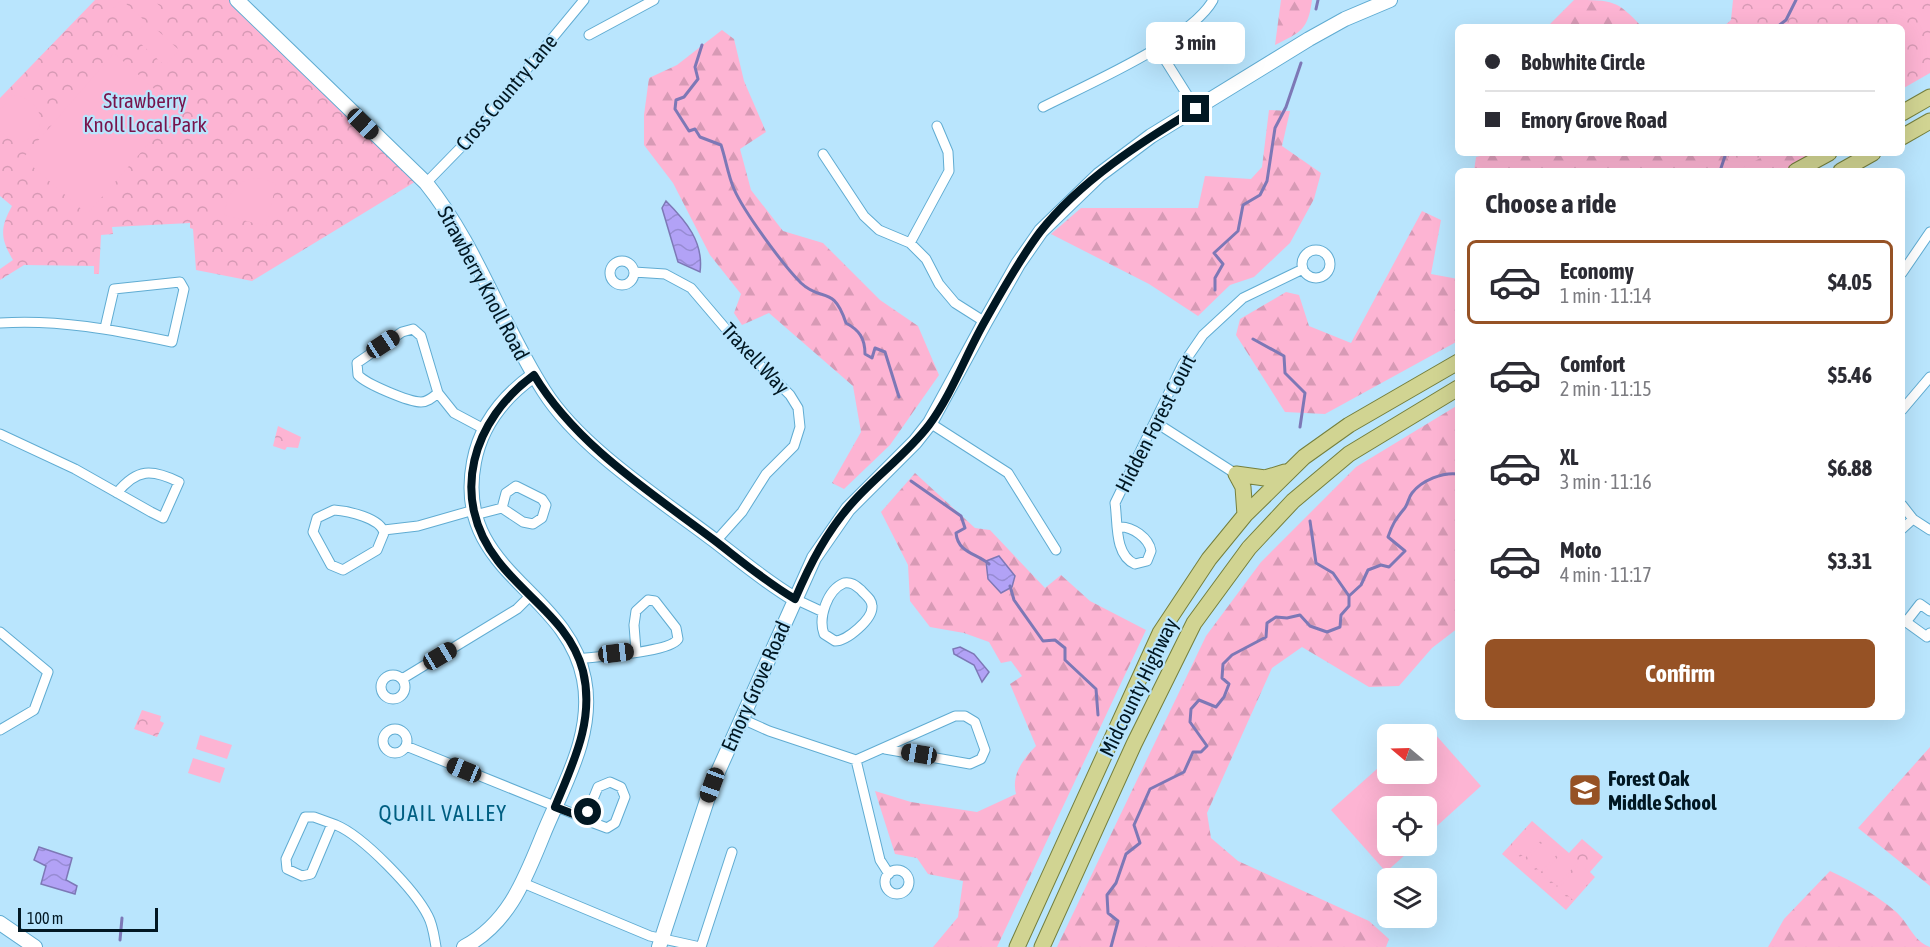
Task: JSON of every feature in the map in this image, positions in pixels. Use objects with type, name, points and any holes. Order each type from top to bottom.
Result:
[{"type":"main road","points":[[1905,110],[1930,97]]},
{"type":"main road","points":[[1905,135],[1930,121]]},
{"type":"main road","points":[[1802,168],[1824,156]]},
{"type":"main road","points":[[1846,168],[1868,156]]},
{"type":"main road","name":"Midcounty Highway","points":[[1017,947],[1160,633],[1209,559],[1245,515],[1290,470],[1348,425],[1455,364]]},
{"type":"main road","name":"Midcounty Highway","points":[[1042,947],[1134,744],[1194,623],[1249,548],[1293,501],[1349,454],[1455,390]]},
{"type":"main road","points":[[1236,474],[1265,478],[1290,470]]},
{"type":"main road","points":[[1236,474],[1243,487],[1245,515]]},
{"type":"street","name":"Cross Country Lane","points":[[426,183],[469,139],[584,0]]},
{"type":"street","name":"Cross Country Lane","points":[[589,35],[641,3],[654,0]]},
{"type":"street","points":[[1043,107],[1157,47],[1206,12],[1213,0]]},
{"type":"street","name":"Emory Grove Road","points":[[660,943],[706,800],[740,718],[818,550],[838,520],[930,423],[1018,264],[1061,210],[1151,136],[1309,39],[1345,19],[1390,0]]},
{"type":"street","name":"Strawberry Knoll Road","points":[[243,2],[426,183],[449,212],[506,328],[559,413],[577,432],[716,541],[795,599]]},
{"type":"street","points":[[1157,47],[1196,109]]},
{"type":"street","points":[[910,243],[949,171],[948,152],[938,126]]},
{"type":"street","points":[[823,154],[864,216],[879,230],[910,243],[926,259],[939,284],[955,303],[985,322]]},
{"type":"street","points":[[1905,269],[1930,232]]},
{"type":"street","name":"Hidden Forest Court","points":[[1119,527],[1116,499],[1183,364],[1217,320],[1243,298],[1303,269]]},
{"type":"street","name":"Traxell Way","points":[[634,272],[665,274],[692,288],[737,342],[790,395],[798,408],[800,427],[794,446],[762,478],[742,512],[716,541]]},
{"type":"street","points":[[0,323],[26,322],[105,328],[171,342],[184,289],[180,282],[114,289],[105,328]]},
{"type":"street","points":[[438,393],[427,401],[414,401],[363,380],[356,371],[357,363],[402,332],[412,329],[421,336],[438,393],[457,415],[484,429]]},
{"type":"street","points":[[464,947],[496,923],[512,903],[523,883],[555,807],[584,726],[586,691],[579,659],[564,631],[493,554],[475,512],[473,466],[484,429],[503,400],[534,375]]},
{"type":"street","points":[[1905,407],[1929,380]]},
{"type":"street","points":[[1155,422],[1236,474]]},
{"type":"street","points":[[930,423],[1008,473],[1056,550]]},
{"type":"street","points":[[0,434],[75,469],[117,493],[163,518],[179,482],[159,472],[138,474],[129,478],[117,493]]},
{"type":"street","points":[[384,530],[384,539],[378,549],[343,570],[331,564],[312,532],[316,520],[334,510],[374,521],[384,530],[418,526],[502,508],[523,522],[533,524],[542,518],[546,505],[542,499],[516,486],[506,494],[502,508]]},
{"type":"street","points":[[1905,509],[1913,519],[1930,530]]},
{"type":"street","points":[[1905,526],[1913,519]]},
{"type":"street","points":[[845,582],[857,586],[872,605],[869,616],[841,641],[831,640],[825,635],[821,621],[823,612],[836,588],[845,582]]},
{"type":"street","points":[[402,679],[517,609],[531,596]]},
{"type":"street","points":[[795,599],[823,612]]},
{"type":"street","points":[[579,659],[636,651],[670,646],[678,639],[676,628],[655,601],[648,600],[636,611],[634,624],[636,651]]},
{"type":"street","points":[[1905,620],[1920,604],[1930,611]]},
{"type":"street","points":[[1905,622],[1927,638],[1930,633]]},
{"type":"street","points":[[0,632],[48,672],[34,710],[0,730]]},
{"type":"street","points":[[740,718],[769,731],[856,759],[885,749],[959,715],[975,722],[985,747],[981,759],[972,764],[885,749]]},
{"type":"street","points":[[406,746],[605,828],[614,825],[625,800],[623,788],[609,782],[600,785],[588,812],[589,820]]},
{"type":"street","points":[[856,759],[880,860],[889,874]]},
{"type":"street","points":[[332,824],[311,874],[302,876],[288,870],[285,861],[302,820],[309,816],[332,824],[360,839],[417,900],[429,918],[436,947]]},
{"type":"street","points":[[523,883],[660,943],[701,947],[732,852]]},
{"type":"street","points":[[0,923],[35,947]]},
{"type":"green space","name":"Strawberry Knoll Local Park","points":[[95,0],[233,0],[418,180],[252,281],[196,270],[193,229],[190,228],[190,223],[112,227],[113,234],[101,235],[99,274],[94,274],[94,266],[24,265],[0,280],[0,269],[13,260],[3,233],[5,221],[12,206],[0,196],[0,98]]},
{"type":"green space","points":[[122,0],[146,22],[136,33],[112,9]]},
{"type":"green space","points":[[132,0],[153,0],[161,7],[150,18]]},
{"type":"green space","points":[[1281,0],[1312,0],[1308,18],[1302,29],[1275,45]]},
{"type":"green space","points":[[1574,0],[1598,0],[1620,7],[1639,24],[1550,24]]},
{"type":"green space","points":[[1733,0],[1930,0],[1930,73],[1905,87],[1905,24],[1726,24],[1731,20]]},
{"type":"green space","points":[[155,28],[179,50],[165,66],[140,43]]},
{"type":"green space","points":[[722,30],[734,39],[744,81],[766,132],[740,149],[751,190],[783,231],[823,243],[880,300],[918,326],[939,375],[890,445],[844,489],[832,483],[861,432],[853,386],[769,313],[742,325],[734,313],[741,294],[710,255],[673,183],[644,145],[644,115],[649,78],[677,65]]},
{"type":"green space","points":[[114,53],[178,110],[87,214],[23,158]]},
{"type":"green space","points":[[12,95],[23,97],[32,103],[38,110],[40,118],[40,126],[35,134],[28,140],[16,143],[0,131],[0,110]]},
{"type":"green space","points":[[1269,110],[1290,111],[1282,146],[1321,173],[1314,199],[1290,243],[1254,277],[1230,285],[1198,316],[1149,284],[1051,234],[1081,208],[1198,208],[1205,176],[1251,179],[1262,167]]},
{"type":"green space","points":[[1727,156],[1764,156],[1742,168],[1731,168]]},
{"type":"green space","points":[[1824,156],[1802,168],[1474,168],[1476,157]]},
{"type":"green space","points":[[252,178],[265,179],[276,184],[266,226],[224,215],[227,202],[235,187]]},
{"type":"green space","points":[[1422,211],[1441,220],[1431,274],[1455,278],[1455,343],[1325,414],[1285,412],[1236,335],[1240,319],[1286,292],[1299,295],[1309,326],[1351,343]]},
{"type":"green space","points":[[1455,407],[1455,630],[1432,648],[1399,686],[1369,687],[1302,647],[1272,668],[1207,813],[1211,838],[1238,861],[1369,921],[1389,939],[1386,947],[1057,947],[1206,636],[1261,562],[1356,467]]},
{"type":"green space","points":[[278,426],[301,437],[298,448],[287,447],[285,450],[273,446]]},
{"type":"green space","points":[[915,473],[975,528],[990,530],[1045,588],[1061,575],[1090,601],[1146,630],[997,947],[933,947],[958,917],[963,881],[928,874],[917,858],[895,854],[875,791],[911,802],[977,812],[1016,794],[1015,780],[1019,768],[1036,746],[1010,684],[1022,676],[1011,661],[1001,663],[989,642],[964,633],[930,627],[910,601],[908,565],[881,512]]},
{"type":"green space","points":[[142,710],[161,716],[160,721],[164,723],[157,737],[134,729]]},
{"type":"green space","points":[[200,735],[232,745],[227,759],[196,749]]},
{"type":"green space","points":[[1437,736],[1481,786],[1437,826],[1437,796],[1377,796],[1377,856],[1404,856],[1390,868],[1382,868],[1331,810],[1377,769],[1377,784],[1437,784]]},
{"type":"green space","points":[[1930,747],[1930,886],[1858,828]]},
{"type":"green space","points":[[193,758],[225,768],[220,783],[188,773]]},
{"type":"green space","points":[[1532,821],[1569,853],[1582,839],[1603,857],[1590,872],[1595,877],[1566,910],[1502,854]]},
{"type":"green space","points":[[1532,822],[1546,835],[1525,858],[1511,846]]},
{"type":"green space","points":[[1548,836],[1562,849],[1541,872],[1527,860]]},
{"type":"green space","points":[[1512,850],[1570,900],[1564,907],[1506,856]]},
{"type":"green space","points":[[1564,850],[1578,862],[1557,886],[1543,874]]},
{"type":"green space","points":[[1580,864],[1594,877],[1573,900],[1559,888]]},
{"type":"green space","points":[[1830,871],[1864,889],[1887,905],[1900,916],[1919,941],[1930,947],[1768,947],[1784,919]]},
{"type":"water","points":[[666,201],[692,233],[699,251],[700,272],[678,262],[662,208]]},
{"type":"water","points":[[999,556],[1015,576],[1012,587],[1001,593],[988,579],[986,561]]},
{"type":"water","points":[[960,647],[974,654],[989,672],[982,682],[974,665],[954,654],[953,649]]},
{"type":"water","points":[[39,847],[72,858],[66,880],[77,886],[75,894],[41,884],[46,866],[34,860]]},
{"type":"waterway","points":[[1316,9],[1318,0]]},
{"type":"waterway","points":[[1781,24],[1786,20],[1796,0]]},
{"type":"waterway","points":[[702,45],[695,67],[698,79],[684,97],[676,100],[675,109],[689,131],[695,129],[700,137],[721,145],[732,184],[739,199],[764,238],[793,275],[808,289],[832,298],[846,323],[860,335],[864,343],[865,354],[872,358],[875,348],[885,352],[899,397]]},
{"type":"waterway","points":[[1215,290],[1215,278],[1223,264],[1214,253],[1238,231],[1243,205],[1260,195],[1267,181],[1275,128],[1286,107],[1301,63]]},
{"type":"waterway","points":[[1721,168],[1725,156]]},
{"type":"waterway","points":[[1253,339],[1284,356],[1285,373],[1305,393],[1300,427]]},
{"type":"waterway","points":[[1111,947],[1118,921],[1108,913],[1107,895],[1116,883],[1126,854],[1140,843],[1134,825],[1150,789],[1184,772],[1193,752],[1201,752],[1207,746],[1190,722],[1191,709],[1199,700],[1216,707],[1224,697],[1229,684],[1222,678],[1223,664],[1232,655],[1266,637],[1267,623],[1276,617],[1287,618],[1300,615],[1310,626],[1327,632],[1340,627],[1341,615],[1349,606],[1349,596],[1361,585],[1368,570],[1381,565],[1389,567],[1405,551],[1388,537],[1412,493],[1421,484],[1433,478],[1455,474]]},
{"type":"waterway","points":[[911,481],[961,516],[965,528],[956,533],[957,540],[964,549],[989,564]]},
{"type":"waterway","points":[[1310,521],[1316,563],[1333,573],[1349,596]]},
{"type":"waterway","points":[[1010,586],[1014,600],[1043,641],[1055,640],[1065,648],[1065,660],[1096,689],[1098,715]]},
{"type":"waterway","points":[[120,940],[122,918]]},
{"type":"place","name":"Forest Oak Middle School","points":[[1585,790]]},
{"type":"district","name":"QUAIL VALLEY","points":[[443,813]]},
{"type":"route","points":[[588,812],[589,820],[555,807],[579,747],[584,726],[586,691],[579,659],[569,639],[556,621],[504,569],[493,554],[478,525],[474,510],[472,480],[476,453],[484,429],[501,403],[534,375],[559,413],[590,444],[733,555],[795,599],[818,550],[838,520],[930,423],[1018,264],[1041,231],[1099,175],[1151,136],[1196,109]]}]
